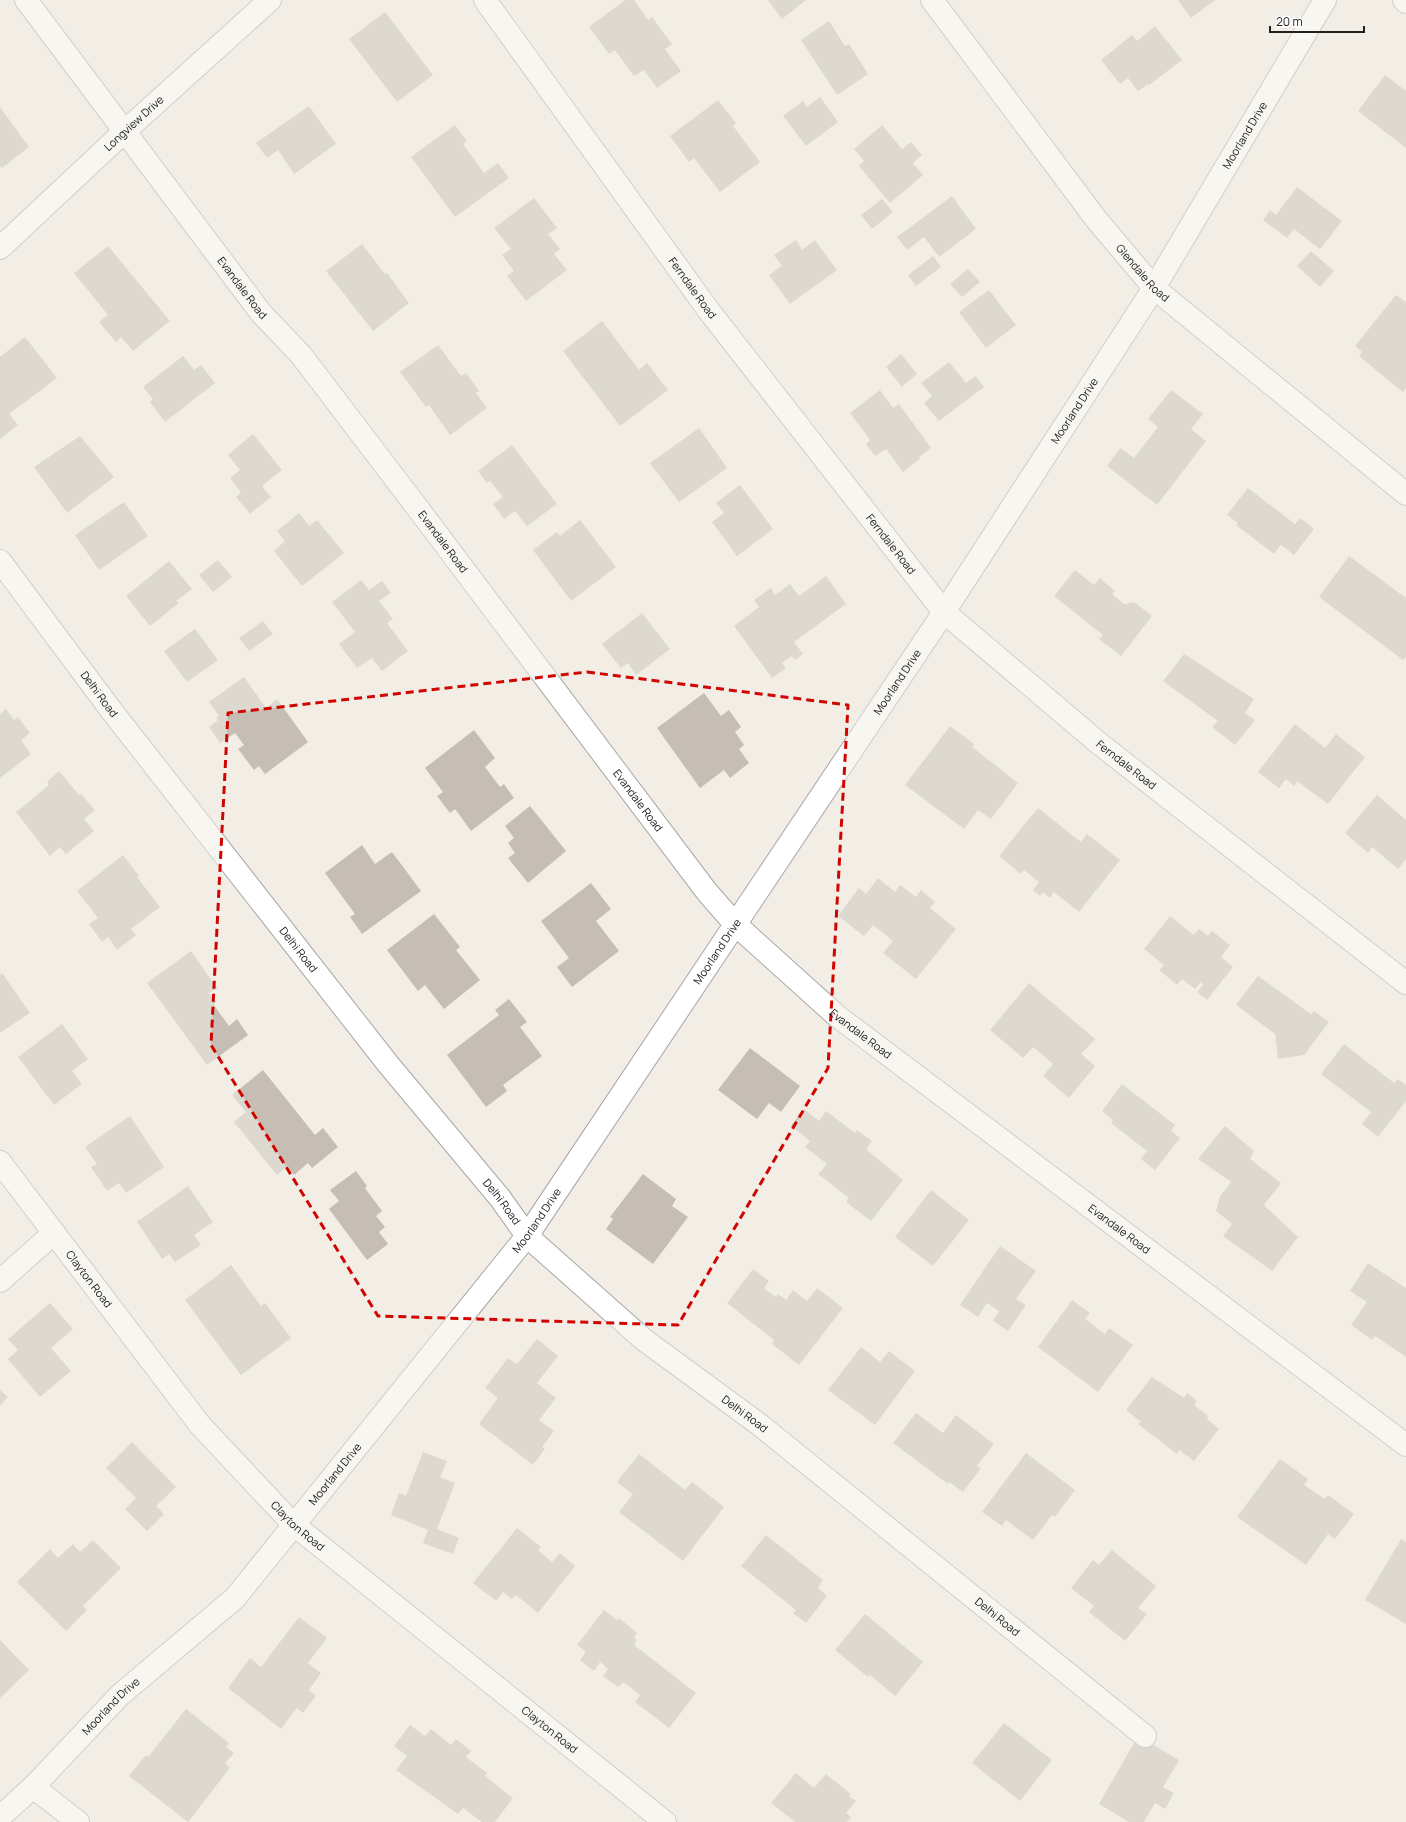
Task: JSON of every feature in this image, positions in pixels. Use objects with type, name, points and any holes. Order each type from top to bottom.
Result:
[{"type":"street","name":"Evandale Road","points":[[26,0],[261,313],[301,355],[707,892],[735,924],[837,1016],[1406,1445]]},
{"type":"street","name":"Longview Drive","points":[[0,248],[125,131],[270,0]]},
{"type":"street","name":"Ferndale Road","points":[[485,0],[709,312],[944,612],[1101,745],[1406,983]]},
{"type":"street","name":"Glendale Road","points":[[932,0],[1096,219],[1154,288],[1406,494]]},
{"type":"street","name":"Moorland Drive","points":[[0,1817],[33,1787],[120,1695],[235,1598],[527,1236],[944,612],[1154,288],[1325,0]]},
{"type":"street","name":"Delhi Road","points":[[0,561],[116,716],[388,1064],[500,1198],[527,1236],[643,1339],[760,1425],[1145,1736]]},
{"type":"street","name":"Clayton Road","points":[[0,1162],[200,1425],[294,1525],[665,1822]]},
{"type":"street","points":[[0,1281],[54,1233]]},
{"type":"street","points":[[33,1787],[78,1822]]},
{"type":"highlighted area","points":[[587,672],[848,705],[828,1068],[678,1325],[378,1316],[211,1045],[228,713]]},
{"type":"building","points":[[625,0],[634,0],[648,20],[652,17],[672,44],[665,49],[681,71],[657,88],[644,70],[634,76],[615,50],[609,54],[589,27]]},
{"type":"building","points":[[768,0],[806,0],[782,19]]},
{"type":"building","points":[[1178,0],[1215,0],[1191,18]]},
{"type":"building","points":[[385,12],[433,75],[397,102],[349,39]]},
{"type":"building","points":[[829,21],[845,46],[849,44],[868,74],[837,95],[801,40]]},
{"type":"building","points":[[1155,26],[1182,60],[1149,85],[1148,84],[1138,91],[1128,78],[1120,84],[1101,60],[1132,35],[1137,41]]},
{"type":"building","points":[[1385,75],[1406,91],[1406,148],[1358,111]]},
{"type":"building","points":[[820,97],[838,122],[806,146],[783,116],[803,101],[807,107]]},
{"type":"building","points":[[718,100],[736,123],[733,126],[760,162],[720,192],[694,158],[689,162],[670,136]]},
{"type":"building","points":[[309,106],[336,144],[294,174],[278,150],[267,158],[256,143]]},
{"type":"building","points":[[0,107],[29,147],[2,168],[0,166]]},
{"type":"building","points":[[455,125],[467,141],[463,144],[484,173],[498,163],[509,178],[455,217],[411,157]]},
{"type":"building","points":[[882,125],[902,149],[911,142],[922,155],[913,163],[923,175],[890,203],[859,166],[864,161],[854,149]]},
{"type":"building","points":[[1297,187],[1342,221],[1320,249],[1294,229],[1287,238],[1263,220],[1270,210],[1276,215]]},
{"type":"building","points":[[952,196],[976,229],[939,257],[924,237],[907,250],[897,237]]},
{"type":"building","points":[[534,198],[557,228],[548,234],[560,249],[554,254],[567,270],[526,301],[507,276],[514,271],[502,255],[511,249],[494,228]]},
{"type":"building","points":[[882,199],[893,212],[872,229],[861,215]]},
{"type":"building","points":[[796,240],[802,250],[815,240],[837,270],[790,304],[769,275],[782,266],[774,255]]},
{"type":"building","points":[[362,244],[385,274],[387,273],[409,303],[373,331],[326,271]]},
{"type":"building","points":[[108,246],[170,321],[133,351],[121,337],[116,342],[99,322],[108,315],[74,273]]},
{"type":"building","points":[[1311,251],[1334,271],[1320,287],[1297,266]]},
{"type":"building","points":[[933,256],[941,267],[916,286],[908,275]]},
{"type":"building","points":[[968,269],[980,282],[962,297],[950,284]]},
{"type":"building","points":[[989,290],[1016,325],[986,348],[959,312]]},
{"type":"building","points":[[1396,295],[1406,302],[1406,388],[1403,392],[1359,356],[1362,352],[1355,346]]},
{"type":"building","points":[[602,321],[639,370],[647,363],[668,390],[620,426],[563,351]]},
{"type":"building","points":[[25,337],[57,378],[9,414],[18,425],[0,439],[0,357]]},
{"type":"building","points":[[438,345],[461,376],[466,373],[479,391],[476,393],[487,408],[450,435],[429,405],[426,407],[400,372]]},
{"type":"building","points":[[901,354],[917,374],[902,387],[886,367]]},
{"type":"building","points":[[183,356],[194,370],[201,365],[215,383],[165,422],[150,402],[153,399],[143,387]]},
{"type":"building","points":[[949,362],[966,383],[976,376],[984,387],[939,421],[924,403],[932,396],[921,383]]},
{"type":"building","points":[[880,390],[893,408],[899,404],[931,448],[903,472],[886,449],[875,456],[866,444],[870,440],[850,413]]},
{"type":"building","points":[[1171,390],[1203,414],[1191,429],[1206,441],[1157,505],[1107,466],[1120,448],[1134,458],[1158,427],[1148,419]]},
{"type":"building","points":[[699,428],[727,468],[679,502],[650,463]]},
{"type":"building","points":[[253,434],[282,470],[262,486],[271,497],[250,514],[236,497],[241,492],[230,478],[240,470],[228,455]]},
{"type":"building","points":[[80,436],[114,477],[67,513],[34,467]]},
{"type":"building","points":[[512,445],[557,504],[527,526],[515,511],[504,519],[493,504],[503,497],[490,481],[487,483],[478,471]]},
{"type":"building","points":[[740,485],[773,529],[737,556],[712,522],[724,513],[716,503]]},
{"type":"building","points":[[1248,488],[1295,524],[1300,518],[1314,529],[1294,555],[1281,545],[1274,554],[1236,525],[1238,523],[1227,515]]},
{"type":"building","points":[[124,502],[148,536],[99,570],[75,535]]},
{"type":"building","points":[[299,513],[309,526],[317,520],[344,553],[302,586],[274,551],[285,541],[277,531]]},
{"type":"building","points":[[580,520],[616,567],[571,601],[533,550],[557,532],[560,536]]},
{"type":"building","points":[[1349,556],[1406,598],[1406,657],[1403,660],[1319,597]]},
{"type":"building","points":[[218,560],[232,577],[213,592],[199,575]]},
{"type":"building","points":[[169,561],[192,589],[176,601],[179,603],[150,626],[126,596]]},
{"type":"building","points":[[1075,570],[1094,585],[1100,578],[1115,591],[1112,594],[1124,604],[1134,602],[1152,616],[1121,656],[1099,639],[1103,635],[1054,596]]},
{"type":"building","points":[[826,576],[846,604],[794,642],[803,654],[795,660],[792,656],[782,663],[786,668],[772,678],[734,626],[759,607],[754,600],[771,588],[775,595],[790,584],[799,596]]},
{"type":"building","points":[[361,580],[369,590],[382,581],[391,593],[379,601],[393,619],[387,623],[408,651],[382,671],[372,658],[357,668],[339,644],[355,632],[332,602]]},
{"type":"building","points":[[642,613],[670,649],[636,675],[628,663],[621,668],[602,644]]},
{"type":"building","points":[[263,621],[273,634],[249,651],[239,638]]},
{"type":"building","points":[[195,629],[218,660],[187,682],[164,651]]},
{"type":"building","points":[[1184,654],[1254,699],[1245,713],[1255,720],[1235,745],[1212,727],[1218,721],[1163,681]]},
{"type":"building","points":[[244,677],[266,708],[277,699],[308,742],[265,774],[259,766],[254,770],[238,749],[244,745],[235,733],[220,743],[209,727],[218,720],[216,718],[219,716],[209,702]]},
{"type":"building","points":[[704,693],[721,716],[729,710],[741,727],[735,732],[744,745],[739,749],[749,763],[730,778],[724,770],[700,788],[657,728]]},
{"type":"building","points":[[6,709],[14,720],[18,717],[30,733],[21,740],[31,754],[0,778],[0,714]]},
{"type":"building","points":[[1295,724],[1325,748],[1336,734],[1365,757],[1328,804],[1297,781],[1294,786],[1286,779],[1279,788],[1258,772]]},
{"type":"building","points":[[950,726],[974,744],[972,747],[1018,783],[991,819],[978,810],[964,829],[905,785]]},
{"type":"building","points":[[474,730],[495,758],[485,767],[500,787],[504,784],[514,798],[471,831],[455,809],[450,813],[437,796],[443,792],[425,768]]},
{"type":"building","points":[[59,771],[79,795],[81,794],[95,810],[84,819],[94,831],[66,854],[60,847],[50,856],[16,812],[49,785],[47,782]]},
{"type":"building","points":[[1377,795],[1406,820],[1406,859],[1398,869],[1372,847],[1368,853],[1345,833]]},
{"type":"building","points":[[530,806],[566,851],[528,883],[508,858],[515,853],[508,843],[514,838],[505,826]]},
{"type":"building","points":[[1038,808],[1081,842],[1087,834],[1120,860],[1079,912],[1054,892],[1050,898],[1043,892],[1040,896],[1033,890],[1039,882],[1024,870],[1021,874],[999,856]]},
{"type":"building","points":[[362,845],[375,864],[392,852],[421,891],[362,934],[350,917],[355,914],[325,873]]},
{"type":"building","points":[[123,855],[139,876],[137,877],[160,907],[131,929],[136,935],[117,950],[108,937],[102,942],[89,924],[98,918],[77,891]]},
{"type":"building","points":[[878,878],[895,892],[900,885],[916,897],[921,890],[935,902],[930,908],[956,929],[916,979],[883,953],[893,941],[873,925],[864,936],[838,916],[859,888],[866,894]]},
{"type":"building","points":[[591,883],[611,909],[596,921],[619,951],[572,987],[557,967],[569,958],[541,921]]},
{"type":"building","points":[[434,914],[460,947],[456,950],[480,980],[444,1009],[425,985],[418,991],[387,950]]},
{"type":"building","points":[[1170,916],[1194,935],[1199,929],[1208,936],[1212,931],[1230,945],[1221,957],[1233,967],[1207,1000],[1197,992],[1203,985],[1201,982],[1195,989],[1182,979],[1177,985],[1159,970],[1164,965],[1144,949]]},
{"type":"building","points":[[191,951],[217,988],[209,993],[216,1002],[213,1004],[229,1026],[237,1019],[248,1035],[207,1065],[147,983]]},
{"type":"building","points":[[2,973],[30,1013],[0,1033],[0,975]]},
{"type":"building","points":[[1258,976],[1311,1014],[1314,1011],[1329,1022],[1304,1055],[1278,1059],[1275,1034],[1236,1005]]},
{"type":"building","points":[[1029,983],[1095,1039],[1081,1054],[1095,1066],[1069,1098],[1043,1076],[1053,1064],[1033,1047],[1023,1058],[990,1030]]},
{"type":"building","points":[[509,999],[527,1022],[520,1027],[542,1056],[503,1085],[507,1091],[486,1107],[447,1055],[499,1015],[495,1010]]},
{"type":"building","points":[[62,1024],[88,1059],[72,1071],[82,1084],[54,1105],[18,1057]]},
{"type":"building","points":[[1344,1044],[1394,1083],[1398,1079],[1406,1085],[1406,1101],[1378,1137],[1362,1124],[1371,1112],[1321,1074]]},
{"type":"building","points":[[750,1048],[800,1086],[781,1112],[769,1103],[757,1119],[718,1090]]},
{"type":"building","points":[[263,1070],[315,1135],[323,1128],[338,1147],[312,1168],[308,1163],[294,1175],[287,1166],[277,1175],[234,1122],[246,1112],[232,1095]]},
{"type":"building","points":[[1122,1084],[1175,1125],[1171,1131],[1180,1138],[1155,1170],[1141,1159],[1147,1151],[1111,1123],[1113,1120],[1102,1111]]},
{"type":"building","points":[[804,1109],[819,1121],[826,1111],[855,1133],[857,1130],[872,1141],[866,1149],[903,1180],[871,1221],[846,1202],[849,1198],[818,1174],[827,1164],[805,1147],[810,1141],[791,1126]]},
{"type":"building","points":[[130,1116],[164,1167],[126,1193],[119,1183],[107,1191],[91,1167],[97,1164],[85,1147]]},
{"type":"building","points":[[1225,1126],[1254,1151],[1250,1159],[1281,1183],[1264,1205],[1298,1237],[1272,1271],[1223,1236],[1232,1224],[1216,1211],[1220,1196],[1231,1182],[1198,1159]]},
{"type":"building","points":[[356,1171],[367,1186],[365,1188],[382,1211],[376,1216],[385,1227],[379,1232],[388,1244],[367,1260],[329,1209],[339,1201],[330,1190]]},
{"type":"building","points":[[643,1174],[676,1199],[672,1206],[688,1217],[653,1264],[606,1229],[613,1219],[610,1217]]},
{"type":"building","points":[[188,1186],[213,1222],[194,1235],[201,1245],[175,1262],[169,1254],[162,1259],[137,1222]]},
{"type":"building","points":[[931,1190],[969,1220],[933,1266],[895,1237]]},
{"type":"building","points":[[1000,1246],[1036,1271],[1016,1299],[1026,1305],[1008,1331],[993,1321],[999,1311],[987,1303],[978,1317],[960,1305]]},
{"type":"building","points":[[1368,1263],[1406,1288],[1406,1357],[1375,1336],[1372,1340],[1351,1325],[1367,1302],[1350,1291]]},
{"type":"building","points":[[231,1265],[261,1306],[265,1303],[291,1338],[241,1375],[185,1300]]},
{"type":"building","points":[[753,1269],[769,1281],[764,1288],[776,1297],[778,1294],[786,1300],[793,1290],[807,1301],[817,1288],[843,1308],[799,1365],[772,1344],[774,1340],[727,1303]]},
{"type":"building","points":[[1072,1300],[1090,1313],[1085,1319],[1105,1334],[1109,1328],[1133,1345],[1098,1392],[1038,1347]]},
{"type":"building","points":[[50,1303],[73,1329],[51,1348],[71,1371],[40,1397],[8,1359],[18,1350],[8,1339]]},
{"type":"building","points":[[537,1339],[558,1356],[537,1383],[556,1398],[539,1420],[554,1431],[542,1447],[545,1449],[533,1465],[479,1424],[498,1398],[485,1388],[508,1358],[517,1364]]},
{"type":"building","points":[[861,1347],[880,1362],[889,1351],[915,1371],[875,1425],[828,1390]]},
{"type":"building","points":[[1152,1377],[1184,1398],[1187,1393],[1197,1401],[1194,1405],[1208,1416],[1207,1419],[1219,1429],[1194,1461],[1179,1450],[1177,1454],[1138,1424],[1141,1422],[1126,1410]]},
{"type":"building","points":[[0,1390],[8,1397],[0,1406]]},
{"type":"building","points":[[916,1413],[943,1433],[956,1415],[994,1444],[977,1466],[981,1468],[963,1492],[949,1482],[948,1484],[893,1443]]},
{"type":"building","points":[[132,1442],[176,1487],[156,1506],[164,1514],[147,1531],[125,1509],[136,1498],[106,1468]]},
{"type":"building","points":[[423,1452],[447,1461],[440,1477],[455,1483],[437,1529],[459,1538],[453,1554],[423,1543],[428,1530],[391,1515],[399,1493],[406,1496]]},
{"type":"building","points":[[1026,1453],[1075,1490],[1055,1517],[1052,1515],[1033,1540],[1006,1520],[1002,1526],[982,1512]]},
{"type":"building","points":[[639,1454],[685,1490],[692,1482],[724,1507],[683,1561],[619,1512],[633,1494],[617,1482]]},
{"type":"building","points":[[1280,1459],[1308,1479],[1304,1485],[1325,1499],[1328,1495],[1354,1514],[1335,1539],[1328,1534],[1306,1565],[1237,1517]]},
{"type":"building","points":[[517,1528],[541,1547],[538,1550],[552,1562],[560,1553],[575,1566],[538,1613],[516,1595],[512,1599],[503,1592],[496,1601],[473,1583]]},
{"type":"building","points":[[766,1535],[823,1580],[818,1588],[827,1596],[806,1623],[793,1613],[796,1610],[741,1566]]},
{"type":"building","points":[[1401,1539],[1406,1542],[1406,1624],[1365,1600]]},
{"type":"building","points":[[93,1540],[121,1568],[83,1606],[87,1610],[66,1631],[17,1582],[50,1549],[58,1558],[73,1544],[80,1552]]},
{"type":"building","points":[[1112,1550],[1156,1586],[1138,1608],[1147,1614],[1125,1641],[1089,1612],[1094,1606],[1071,1588],[1093,1560],[1099,1565]]},
{"type":"building","points":[[604,1610],[617,1620],[619,1618],[637,1633],[634,1637],[637,1640],[634,1645],[696,1693],[669,1728],[635,1702],[640,1695],[623,1682],[618,1687],[603,1676],[608,1669],[600,1662],[594,1671],[580,1660],[586,1652],[577,1645]]},
{"type":"building","points":[[865,1614],[923,1662],[895,1696],[870,1675],[868,1677],[835,1650]]},
{"type":"building","points":[[299,1617],[327,1638],[308,1663],[321,1673],[309,1690],[316,1696],[303,1713],[297,1708],[281,1729],[228,1688],[250,1658],[261,1667]]},
{"type":"building","points":[[0,1640],[29,1670],[0,1698]]},
{"type":"building","points":[[186,1709],[229,1743],[226,1747],[234,1753],[225,1763],[230,1768],[188,1822],[129,1776],[146,1755],[148,1757]]},
{"type":"building","points":[[1004,1723],[1052,1760],[1020,1801],[972,1763]]},
{"type":"building","points":[[410,1725],[425,1736],[431,1729],[451,1745],[456,1739],[471,1751],[466,1757],[487,1773],[485,1776],[513,1798],[495,1822],[482,1822],[463,1808],[458,1814],[396,1770],[407,1756],[394,1746]]},
{"type":"building","points":[[1138,1736],[1179,1760],[1163,1787],[1174,1793],[1165,1809],[1155,1803],[1144,1822],[1129,1822],[1099,1804]]},
{"type":"building","points":[[796,1773],[814,1788],[826,1774],[851,1794],[849,1796],[856,1801],[846,1813],[851,1817],[847,1822],[795,1822],[771,1803]]}]
